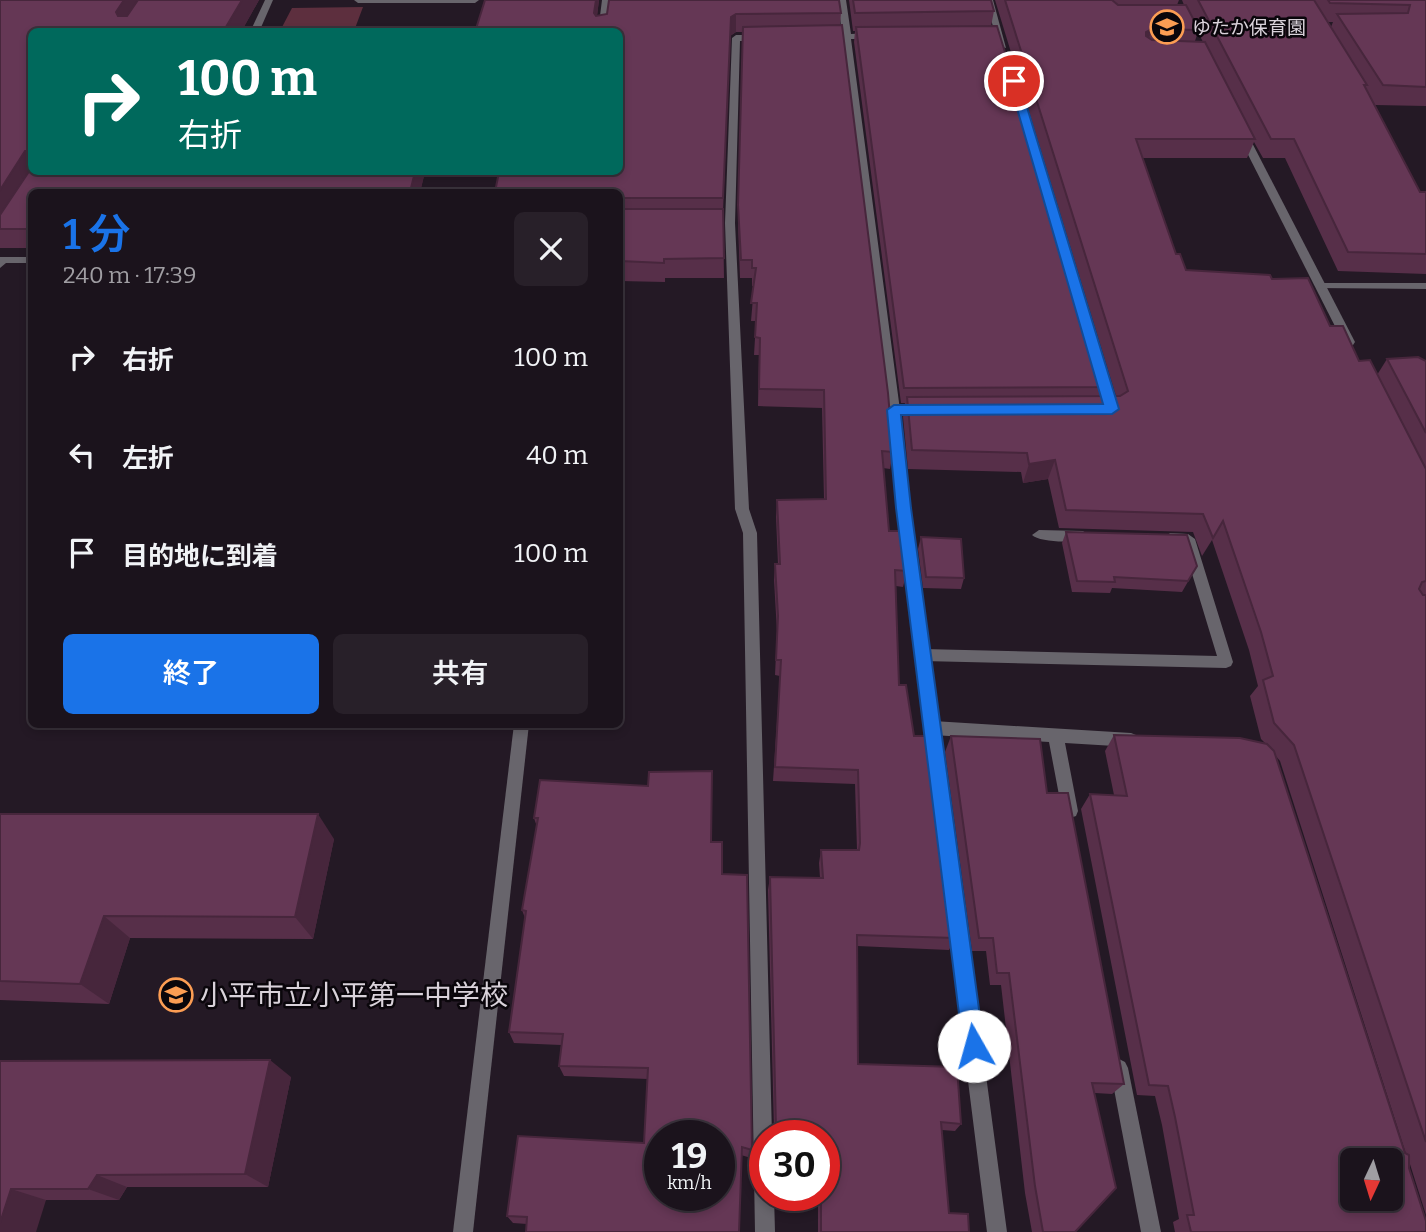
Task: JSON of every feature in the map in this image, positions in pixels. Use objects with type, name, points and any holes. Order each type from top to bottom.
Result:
[{"type":"street","points":[[256,28],[269,0]]},
{"type":"street","points":[[358,0],[475,0]]},
{"type":"street","points":[[602,28],[606,0]]},
{"type":"street","points":[[842,0],[901,410],[903,508],[998,1232]]},
{"type":"street","points":[[989,0],[994,35],[1007,60]]},
{"type":"street","points":[[817,38],[884,36]]},
{"type":"street","points":[[765,1232],[750,533],[742,509],[737,422],[740,408],[723,223],[736,37],[777,38]]},
{"type":"street","points":[[1238,125],[1352,348]]},
{"type":"street","points":[[1030,134],[1057,223]]},
{"type":"street","points":[[1,261],[28,260]]},
{"type":"street","points":[[1321,286],[1426,286]]},
{"type":"street","points":[[1039,535],[1093,536]]},
{"type":"street","points":[[923,655],[1226,662],[1188,539],[1161,538]]},
{"type":"street","points":[[463,1232],[522,728]]},
{"type":"street","points":[[933,728],[1149,741]]},
{"type":"street","points":[[1056,736],[1074,830]]},
{"type":"street","points":[[1115,1044],[1151,1232]]},
{"type":"shaded area","points":[[363,7],[355,28],[282,28],[292,8]]},
{"type":"building","points":[[0,0],[124,0],[116,12],[118,16],[127,16],[138,0],[242,0],[225,28],[28,28],[28,151],[25,151],[0,190]]},
{"type":"building","points":[[485,0],[596,0],[596,16],[607,14],[609,0],[839,0],[841,13],[736,14],[731,17],[723,198],[623,198],[623,189],[496,189],[498,175],[623,175],[623,28],[476,28]]},
{"type":"building","points":[[853,0],[991,0],[994,11],[855,13]]},
{"type":"building","points":[[1005,0],[1112,0],[1118,5],[1186,5],[1199,30],[1152,29],[1146,32],[1146,36],[1152,40],[1205,42],[1255,139],[1136,139],[1176,254],[1180,254],[1186,270],[1270,275],[1272,279],[1308,278],[1330,326],[1343,326],[1359,361],[1370,360],[1426,469],[1426,581],[1422,582],[1419,589],[1426,595],[1426,1142],[1294,745],[1274,723],[1263,680],[1273,676],[1223,521],[1213,538],[1203,514],[1066,510],[1055,460],[1029,464],[1027,453],[912,450],[907,397],[1120,396],[1128,391]]},
{"type":"building","points":[[1198,0],[1314,0],[1367,85],[1364,85],[1420,192],[1426,192],[1426,254],[1348,252],[1294,139],[1271,139]]},
{"type":"building","points":[[1328,0],[1426,0],[1426,87],[1383,85],[1337,14],[1408,13],[1410,5],[1330,3]]},
{"type":"building","points":[[842,25],[888,393],[893,452],[882,451],[889,531],[902,531],[907,571],[895,570],[899,685],[906,685],[914,736],[928,736],[955,938],[857,935],[858,1064],[957,1067],[961,1124],[941,1122],[949,1213],[968,1214],[969,1232],[821,1232],[821,1211],[840,1211],[840,1120],[776,1120],[770,877],[823,878],[821,850],[859,850],[858,770],[775,767],[781,660],[776,660],[778,616],[775,564],[780,564],[777,500],[826,499],[824,390],[759,389],[760,338],[755,337],[757,303],[751,303],[756,268],[752,268],[752,260],[741,260],[738,205],[743,27]]},
{"type":"building","points":[[997,26],[1107,387],[904,388],[856,27]]},
{"type":"building","points":[[28,173],[414,175],[411,189],[28,189],[28,229],[0,229],[0,215]]},
{"type":"building","points":[[623,209],[723,209],[724,258],[664,259],[664,263],[623,261]]},
{"type":"building","points":[[1418,357],[1426,361],[1426,433],[1387,359]]},
{"type":"building","points":[[1066,532],[1187,535],[1197,566],[1188,581],[1114,577],[1115,582],[1077,581]]},
{"type":"building","points":[[921,537],[961,539],[964,578],[926,577]]},
{"type":"building","points":[[1114,735],[1240,738],[1267,744],[1274,751],[1403,1148],[1340,1148],[1340,1211],[1404,1211],[1404,1150],[1409,1155],[1409,1168],[1426,1221],[1426,1232],[1191,1232],[1187,1215],[1194,1215],[1168,1086],[1149,1085],[1090,794],[1127,796]]},
{"type":"building","points":[[951,736],[1040,739],[1047,793],[1068,793],[1124,1084],[1092,1083],[1116,1188],[1075,1232],[1043,1232],[1009,973],[997,973],[993,938],[979,938]]},
{"type":"building","points":[[712,771],[711,842],[722,842],[722,874],[747,875],[751,1120],[749,1120],[749,1149],[742,1147],[739,1232],[526,1232],[527,1217],[507,1216],[518,1136],[644,1143],[644,1211],[735,1211],[735,1120],[645,1120],[648,1068],[559,1066],[563,1034],[509,1032],[526,911],[522,910],[538,818],[534,818],[540,780],[648,786],[649,772]]},
{"type":"building","points":[[0,814],[318,814],[295,917],[104,916],[80,984],[0,981]]},
{"type":"building","points":[[270,1060],[245,1174],[97,1175],[88,1189],[11,1189],[0,1223],[0,1061]]},
{"type":"place","name":"ゆたか保育園","points":[[1167,27]]},
{"type":"place","name":"小平市立小平第一中学校","points":[[176,995]]},
{"type":"route","points":[[974,1046],[903,508],[894,410],[1112,409],[1014,81]]}]
